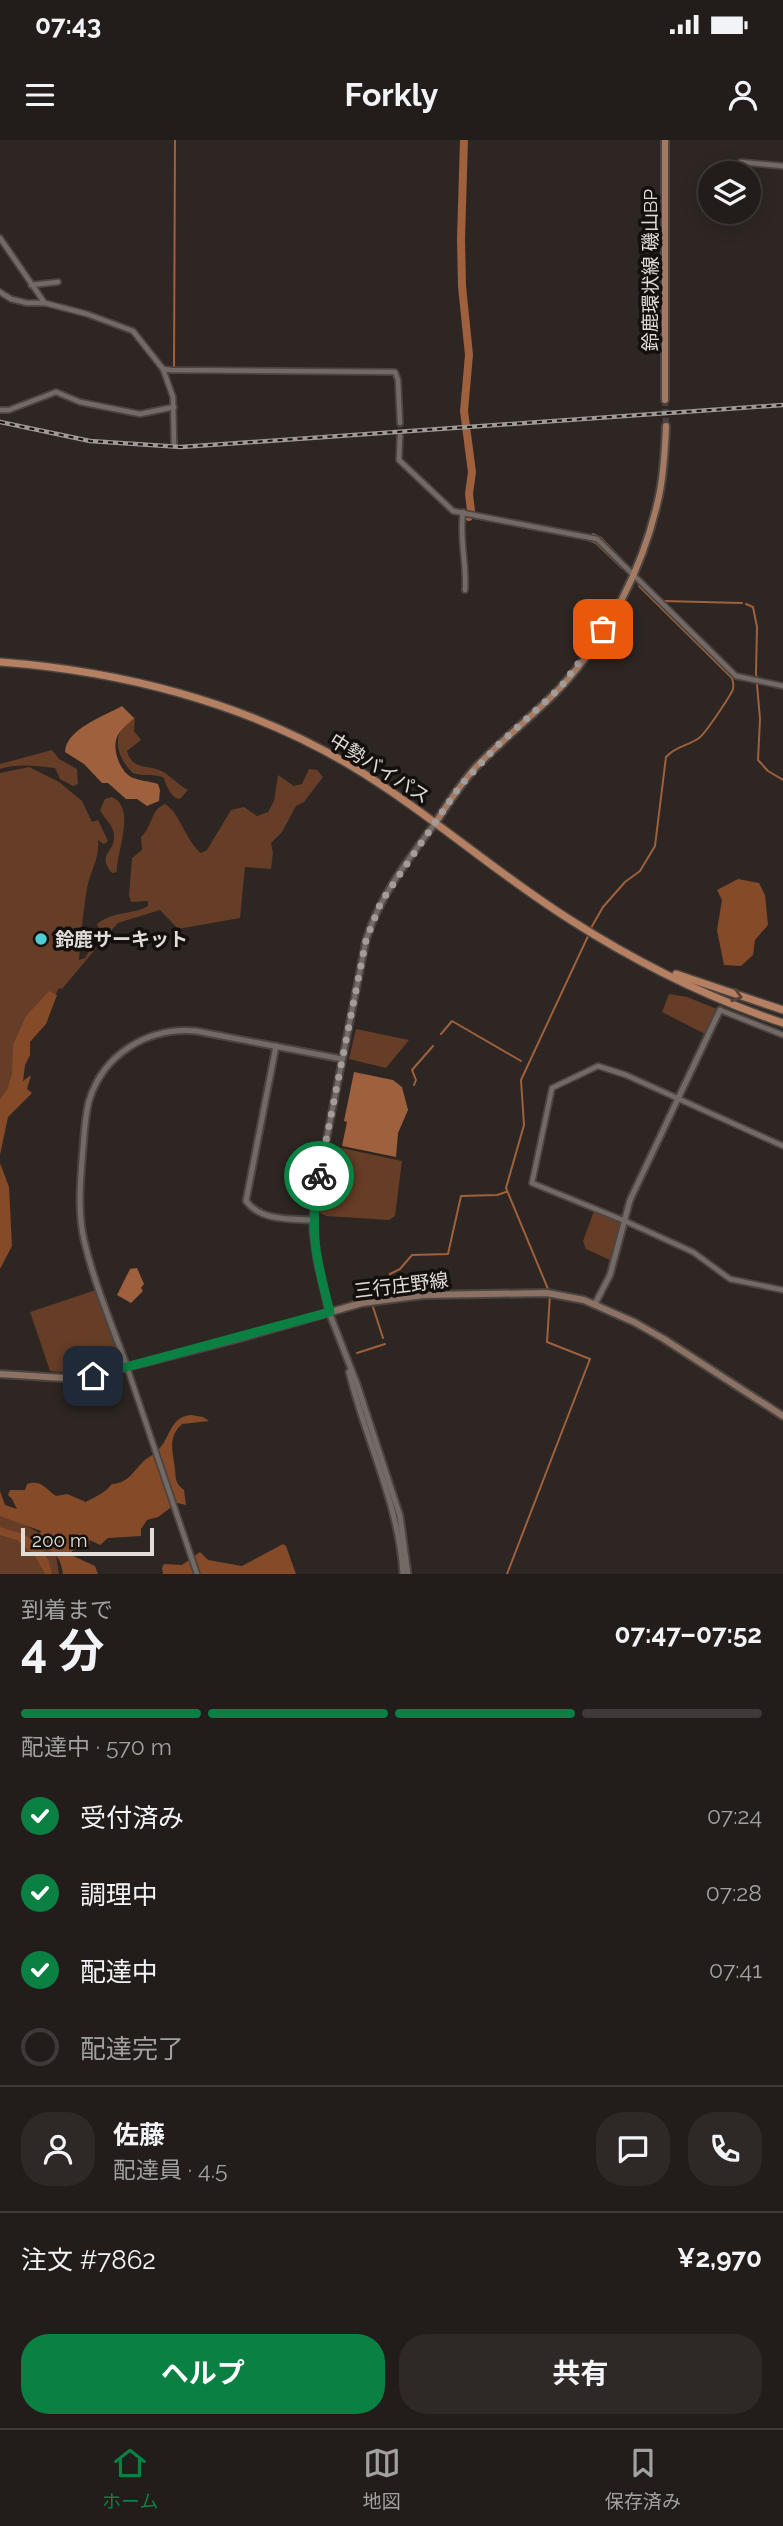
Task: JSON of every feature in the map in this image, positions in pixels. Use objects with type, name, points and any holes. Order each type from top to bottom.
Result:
[{"type":"highway","name":"中勢バイパス","points":[[0,662],[67,668],[149,685],[222,707],[293,735],[367,775],[436,822],[536,897],[598,937],[695,989],[783,1025]]},
{"type":"highway","points":[[636,958],[691,981],[783,1010]]},
{"type":"main road","name":"鈴鹿環状線 磯山BP","points":[[665,140],[666,400]]},
{"type":"main road","points":[[436,822],[477,766],[541,707],[594,644],[640,561],[660,494],[666,426]]},
{"type":"main road","name":"三行庄野線","points":[[0,1374],[74,1379],[362,1303],[424,1295],[551,1293],[595,1304],[664,1339],[783,1416]]},
{"type":"street","points":[[761,164],[783,166]]},
{"type":"street","points":[[0,238],[45,303]]},
{"type":"street","points":[[31,285],[58,282]]},
{"type":"street","points":[[0,292],[11,299],[33,305],[45,303],[98,317],[133,331],[163,369],[173,397],[174,443]]},
{"type":"street","points":[[163,369],[395,372],[398,380],[400,423]]},
{"type":"street","points":[[0,410],[9,410],[56,392],[80,402],[140,414],[174,407]]},
{"type":"street","points":[[400,436],[398,460],[453,511],[594,537],[736,676],[783,685]]},
{"type":"street","points":[[464,512],[462,522],[466,562],[465,590]]},
{"type":"street","points":[[408,1574],[400,1516],[330,1312],[317,1260],[313,1220],[319,1177],[366,940],[376,912],[393,882],[436,822]]},
{"type":"street","points":[[595,1304],[610,1275],[630,1200],[720,1010],[783,1035]]},
{"type":"street","points":[[197,1574],[88,1254],[80,1212],[84,1132],[93,1091],[104,1071],[122,1051],[162,1032],[196,1031],[342,1059]]},
{"type":"street","points":[[276,1046],[246,1201],[251,1207],[270,1217],[313,1220]]},
{"type":"street","points":[[783,1146],[626,1075],[598,1066],[552,1088],[532,1183],[702,1256],[723,1276],[730,1279],[783,1290]]},
{"type":"street","points":[[344,1353],[365,1430],[395,1516],[403,1574]]},
{"type":"shaded area","points":[[122,706],[134,718],[118,735],[115,746],[117,758],[131,777],[158,784],[159,801],[147,806],[137,799],[126,799],[65,752],[67,744],[79,730]]},
{"type":"shaded area","points":[[135,717],[134,731],[141,740],[127,751],[129,757],[136,764],[162,771],[188,790],[180,799],[172,794],[164,778],[133,773],[122,759],[119,736],[127,722]]},
{"type":"shaded area","points":[[52,750],[59,759],[77,769],[78,784],[73,786],[60,779],[55,768],[21,766],[0,769],[0,764]]},
{"type":"shaded area","name":"鈴鹿サーキット","points":[[29,767],[59,782],[82,801],[92,822],[98,820],[108,841],[104,844],[98,840],[96,859],[87,888],[79,960],[85,958],[92,947],[98,946],[62,989],[59,988],[50,1005],[24,1030],[11,1086],[0,1099],[0,773]]},
{"type":"shaded area","points":[[309,769],[317,770],[323,777],[304,802],[296,806],[282,832],[271,843],[271,869],[245,867],[240,918],[178,929],[160,910],[118,923],[108,934],[100,932],[97,924],[104,920],[148,906],[148,901],[131,902],[129,895],[132,858],[142,850],[141,837],[160,807],[165,804],[170,808],[201,853],[207,850],[231,810],[244,807],[257,816],[268,812],[274,801],[278,775],[294,786],[302,784]]},
{"type":"shaded area","points":[[112,797],[123,811],[124,832],[117,872],[112,873],[106,857],[114,842],[114,832],[100,810],[105,799]]},
{"type":"shaded area","points":[[738,879],[759,883],[765,895],[768,925],[755,940],[753,955],[741,966],[724,965],[717,930],[722,900],[717,890]]},
{"type":"shaded area","points":[[49,991],[57,995],[46,1024],[30,1042],[30,1055],[25,1065],[23,1081],[31,1075],[27,1089],[32,1093],[8,1117],[0,1155],[0,1099],[7,1090],[12,1074],[13,1045],[26,1016]]},
{"type":"shaded area","points":[[669,994],[687,997],[717,1009],[705,1034],[662,1012]]},
{"type":"shaded area","points":[[356,1029],[409,1040],[386,1068],[349,1059]]},
{"type":"shaded area","points":[[354,1072],[393,1080],[402,1087],[408,1110],[398,1133],[396,1157],[342,1146]]},
{"type":"shaded area","points":[[332,1146],[402,1161],[395,1216],[389,1220],[326,1216],[320,1213]]},
{"type":"shaded area","points":[[0,1163],[9,1187],[12,1246],[0,1269]]},
{"type":"shaded area","points":[[594,1211],[618,1220],[620,1226],[610,1260],[586,1249],[583,1241]]},
{"type":"shaded area","points":[[137,1268],[144,1284],[141,1288],[143,1291],[131,1303],[117,1295],[130,1269]]},
{"type":"shaded area","points":[[96,1290],[118,1355],[62,1372],[50,1371],[30,1312]]},
{"type":"shaded area","points":[[191,1415],[209,1421],[182,1424],[174,1434],[172,1451],[176,1478],[184,1490],[186,1505],[177,1503],[158,1517],[147,1520],[141,1529],[141,1536],[108,1538],[100,1545],[90,1540],[88,1550],[81,1547],[72,1551],[71,1555],[95,1566],[98,1574],[63,1574],[58,1558],[41,1542],[41,1531],[0,1516],[0,1491],[5,1505],[17,1509],[8,1495],[10,1490],[25,1490],[27,1484],[32,1483],[43,1486],[56,1496],[67,1494],[86,1502],[112,1484],[128,1478],[158,1451],[179,1419]]},
{"type":"shaded area","points":[[0,1511],[43,1535],[55,1548],[59,1574],[0,1574]]},
{"type":"shaded area","points":[[0,1527],[35,1541],[45,1554],[52,1574],[45,1574],[35,1556],[17,1540],[0,1535]]},
{"type":"shaded area","points":[[283,1544],[296,1574],[163,1574],[164,1564],[182,1565],[200,1552],[208,1560],[242,1566]]},
{"type":"waterway","points":[[174,367],[175,140]]},
{"type":"waterway","points":[[464,140],[461,239],[462,286],[469,355],[464,411],[472,472],[469,517]]},
{"type":"waterway","points":[[469,517],[579,538]]},
{"type":"waterway","points":[[593,534],[601,538],[623,561]]},
{"type":"waterway","points":[[588,540],[596,543],[622,568]]},
{"type":"waterway","points":[[591,928],[603,907],[625,882],[640,871],[655,846],[666,757],[702,735],[733,687],[732,678],[639,586]]},
{"type":"waterway","points":[[663,601],[742,603]]},
{"type":"waterway","points":[[746,604],[753,607],[757,627],[756,673],[760,719],[758,760],[768,771],[783,780]]},
{"type":"waterway","points":[[548,1289],[506,1188],[524,1125],[521,1080],[589,934]]},
{"type":"waterway","points":[[441,1034],[452,1021],[521,1061]]},
{"type":"waterway","points":[[414,1085],[416,1080],[412,1070],[433,1046]]},
{"type":"waterway","points":[[372,1296],[385,1285],[390,1274],[400,1269],[412,1255],[448,1254],[461,1196],[497,1195],[506,1192]]},
{"type":"waterway","points":[[507,1574],[590,1359],[547,1342],[550,1295]]},
{"type":"waterway","points":[[373,1307],[383,1338]]},
{"type":"waterway","points":[[357,1353],[385,1344]]},
{"type":"tunnel","points":[[665,400],[666,426]]},
{"type":"tunnel","points":[[400,423],[400,436]]},
{"type":"railway","points":[[0,422],[90,441],[181,447],[783,405]]},
{"type":"way so far","points":[[319,1176],[366,940],[381,902],[460,786],[496,747],[561,687],[603,629]]},
{"type":"place","name":"鈴鹿サーキット","points":[[41,939]]},
{"type":"route","points":[[93,1376],[330,1312],[313,1231],[319,1176]]}]
